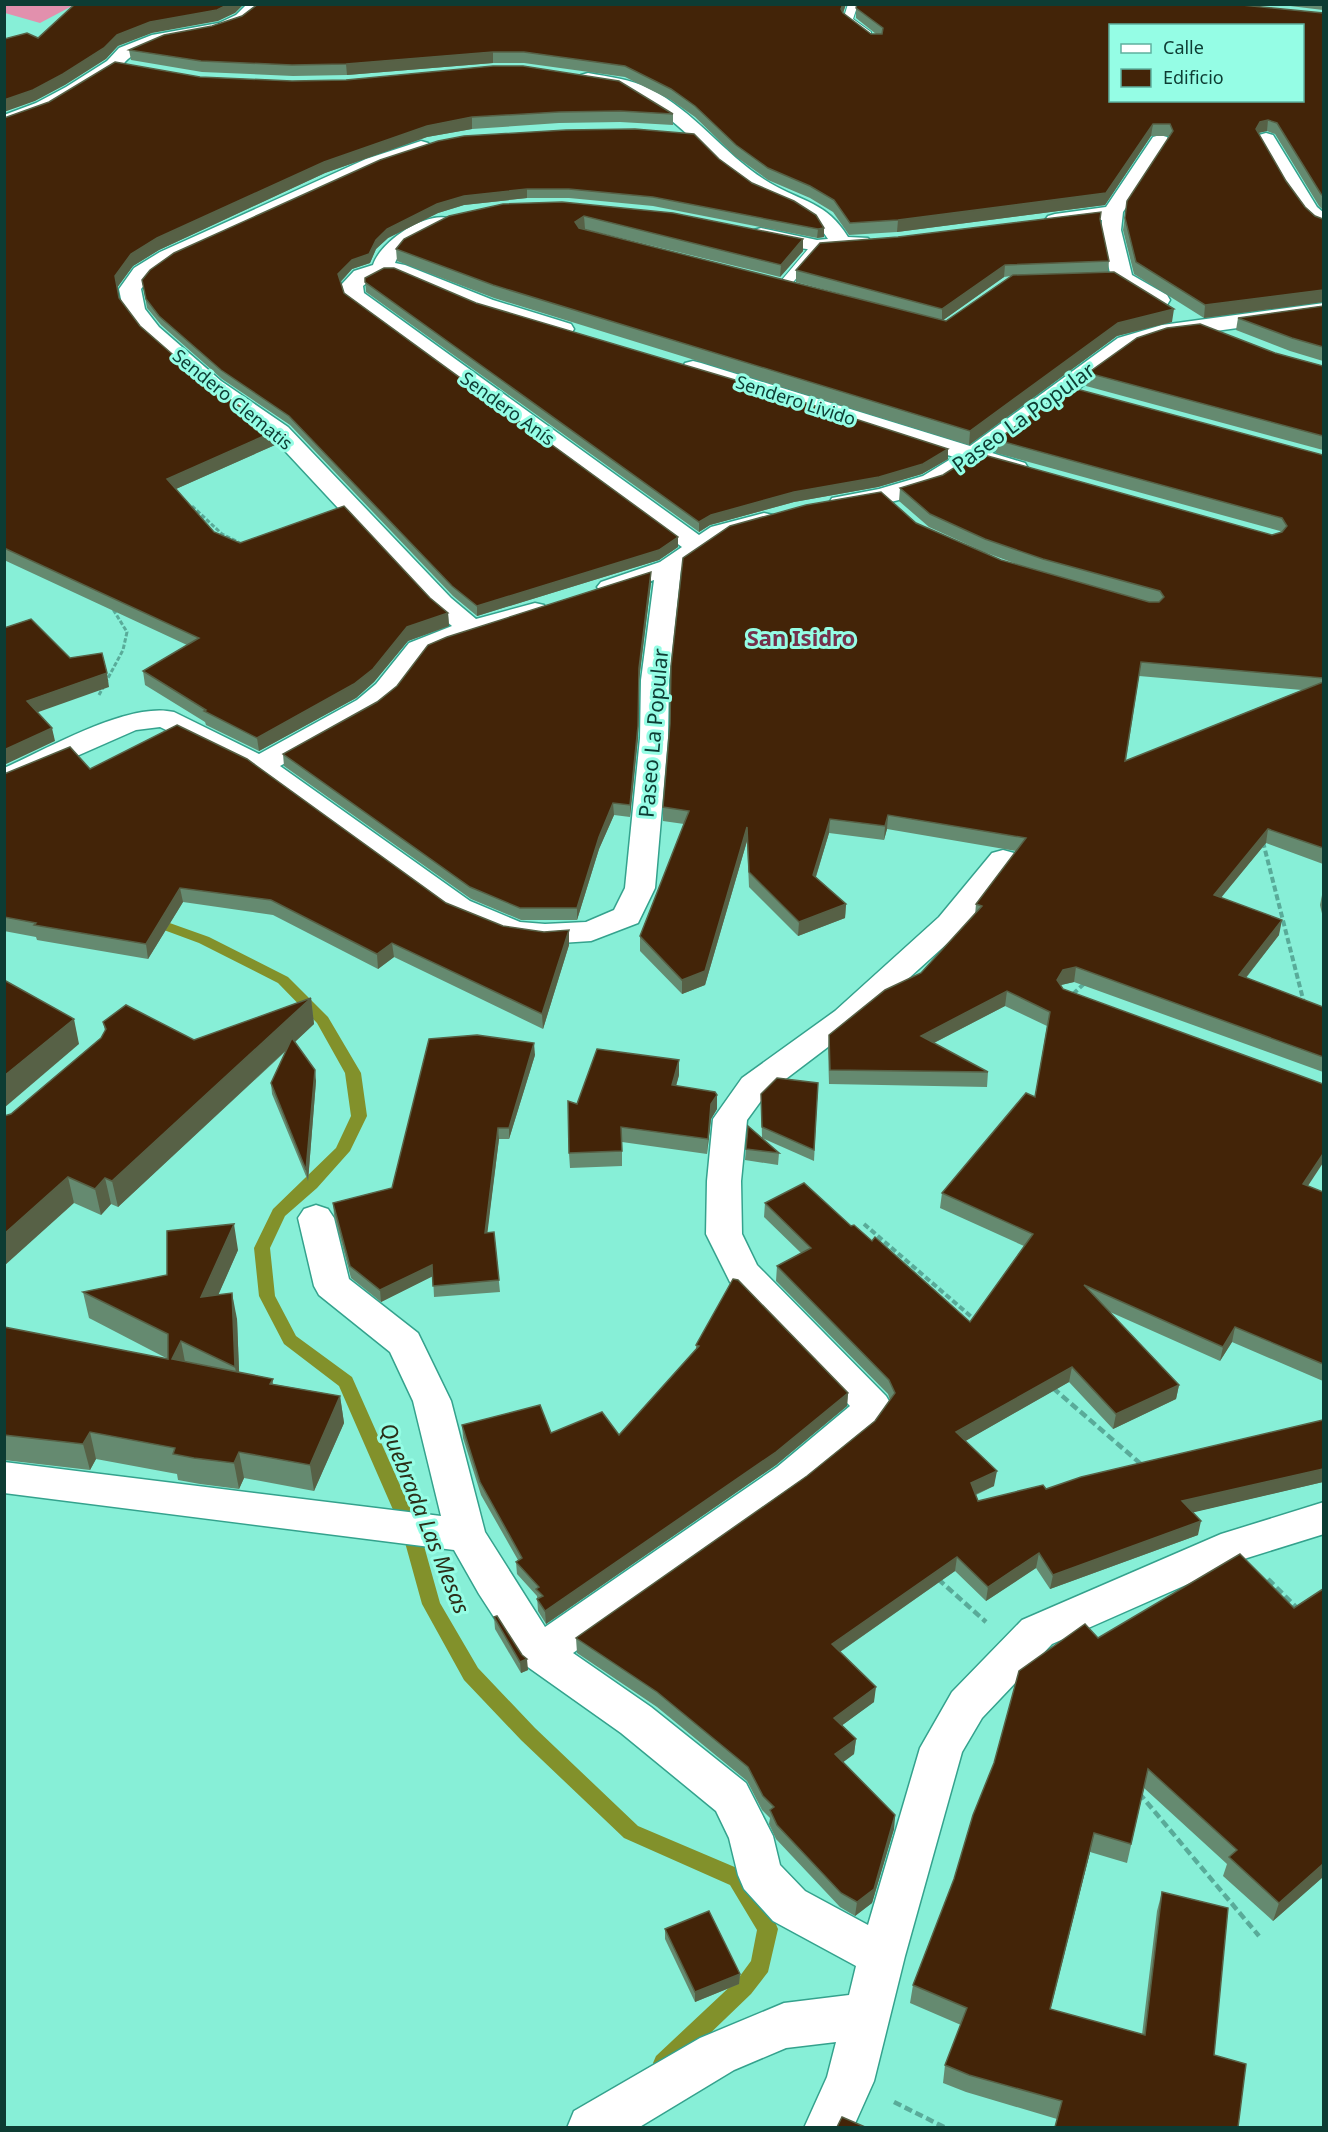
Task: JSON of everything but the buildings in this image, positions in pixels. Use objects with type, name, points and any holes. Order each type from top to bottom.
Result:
[{"type":"street","points":[[4,122],[44,107],[113,65],[125,52],[158,39],[224,27],[242,19],[258,4]]},
{"type":"street","points":[[113,65],[135,69]]},
{"type":"street","points":[[565,76],[625,85],[663,106],[727,162],[760,186],[802,204],[825,218],[842,244]]},
{"type":"street","points":[[668,132],[700,136]]},
{"type":"street","points":[[1266,140],[1309,212],[1323,225]]},
{"type":"street","name":"Sendero Clematis","points":[[444,141],[373,163],[167,256],[142,273],[130,289],[134,309],[151,332],[213,386],[280,432],[442,604],[471,628]]},
{"type":"street","points":[[1160,141],[1113,212],[1111,230],[1116,278],[1198,326],[1240,342]]},
{"type":"street","points":[[1037,222],[1113,212]]},
{"type":"street","points":[[457,215],[415,234],[390,249],[384,258],[382,269],[398,269],[485,305],[585,336]]},
{"type":"street","points":[[744,231],[817,246],[886,240]]},
{"type":"street","name":"Sendero Anís","points":[[382,269],[362,276],[352,285],[354,296],[699,547]]},
{"type":"street","name":"Paseo La Popular","points":[[814,507],[890,503],[932,481],[1076,392],[1126,343],[1162,332],[1323,309]]},
{"type":"street","name":"Sendero Livido","points":[[675,363],[1039,475]]},
{"type":"street","points":[[591,593],[669,567],[720,532],[782,515]]},
{"type":"street","name":"Paseo La Popular","points":[[4,779],[130,722],[164,718],[260,765],[459,908],[514,931],[545,934],[591,931],[627,915],[640,888],[654,738],[655,680],[669,567]]},
{"type":"street","points":[[260,765],[367,706],[386,690],[418,649],[471,628],[561,603]]},
{"type":"street","points":[[540,1653],[791,1478],[851,1429],[873,1406],[742,1273],[724,1234],[724,1181],[730,1119],[754,1086],[846,1018],[950,924],[1003,859]]},
{"type":"street","points":[[316,1218],[332,1286],[405,1343],[432,1401],[466,1535],[493,1582],[540,1653],[636,1720],[731,1797],[751,1836],[760,1875],[789,1906],[882,1956]]},
{"type":"street","points":[[4,1477],[466,1535]]},
{"type":"street","points":[[828,2127],[850,2081],[882,1956],[942,1748],[967,1705],[1037,1632],[1235,1546],[1323,1518]]},
{"type":"street","points":[[591,2127],[717,2054],[774,2030],[784,2026],[867,2015]]},
{"type":"lane","points":[[853,4],[848,20],[876,41]]},
{"type":"lane","points":[[803,288],[780,283],[817,246]]},
{"type":"path","points":[[192,506],[222,534],[245,546]]},
{"type":"path","points":[[212,537],[222,534]]},
{"type":"path","points":[[93,737],[94,705],[123,650],[127,632],[111,609],[111,601]]},
{"type":"path","points":[[1262,837],[1305,1007]]},
{"type":"path","points":[[1073,994],[1090,978]]},
{"type":"path","points":[[864,1224],[982,1326]]},
{"type":"path","points":[[1045,1381],[1145,1467]]},
{"type":"path","points":[[1235,1546],[1307,1619]]},
{"type":"path","points":[[850,2081],[946,2127]]},
{"type":"shaded area","points":[[4,5],[74,5],[40,23],[5,13]]},
{"type":"waterway","name":"Quebrada Las Mesas","points":[[150,920],[204,940],[283,980],[323,1020],[353,1073],[359,1116],[342,1151],[279,1213],[262,1248],[267,1296],[290,1340],[346,1382],[410,1528],[431,1604],[471,1674],[528,1734],[631,1832],[737,1878],[768,1929],[761,1965],[744,1987],[664,2063]]},
{"type":"district","name":"San Isidro","points":[[801,637]]}]
